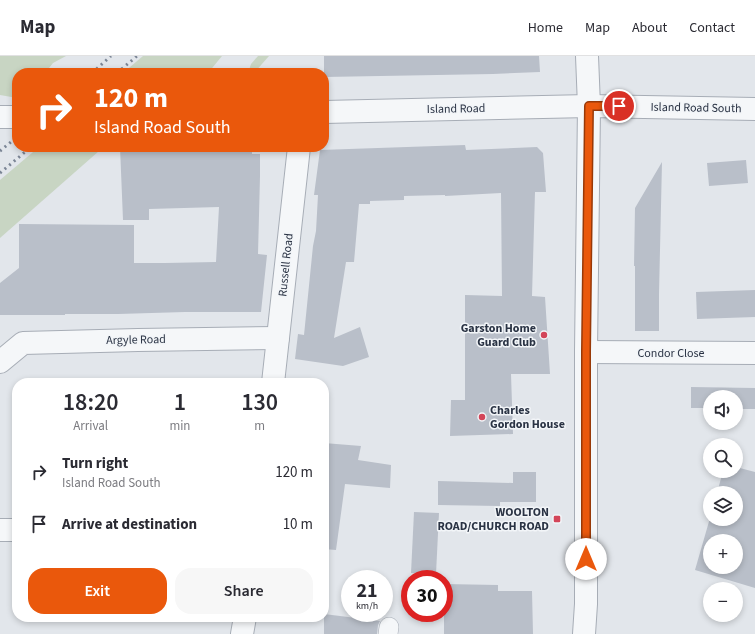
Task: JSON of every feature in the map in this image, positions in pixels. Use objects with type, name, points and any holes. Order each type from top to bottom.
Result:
[{"type":"street","points":[[584,634],[586,604],[586,352],[589,106],[587,56]]},
{"type":"street","name":"Island Road South","points":[[589,106],[755,109]]},
{"type":"street","name":"Island Road","points":[[329,112],[589,106]]},
{"type":"street","points":[[0,117],[12,117]]},
{"type":"street","name":"Russell Road","points":[[274,378],[298,152]]},
{"type":"street","name":"Argyle Road","points":[[0,362],[23,343],[278,338]]},
{"type":"street","name":"Condor Close","points":[[586,352],[755,353]]},
{"type":"street","points":[[0,530],[12,530]]},
{"type":"street","points":[[242,634],[243,622]]},
{"type":"green space","points":[[0,56],[66,56],[53,63],[49,68],[12,68],[12,97],[0,95]]},
{"type":"green space","points":[[143,56],[222,56],[212,68],[129,68]]},
{"type":"green space","points":[[258,56],[269,56],[258,68],[250,68]]},
{"type":"green space","points":[[33,152],[98,152],[0,238],[0,180]]},
{"type":"building","points":[[324,56],[539,56],[540,72],[329,77],[329,68],[324,68]]},
{"type":"building","points":[[465,145],[466,150],[537,147],[543,153],[546,192],[535,192],[532,296],[545,297],[550,374],[511,374],[513,434],[450,436],[451,400],[465,400],[465,295],[502,296],[501,193],[445,196],[404,196],[404,200],[370,201],[370,204],[359,204],[354,262],[346,262],[334,338],[360,327],[369,357],[343,366],[295,359],[298,334],[304,335],[313,246],[316,231],[318,195],[314,195],[320,152],[329,152],[329,150]]},
{"type":"building","points":[[120,152],[252,152],[252,154],[260,154],[258,254],[267,255],[261,312],[0,315],[0,283],[19,268],[19,224],[134,225],[134,263],[216,262],[219,207],[149,209],[149,220],[123,220]]},
{"type":"building","points":[[746,160],[748,183],[709,186],[707,163]]},
{"type":"building","points":[[662,162],[659,331],[635,331],[635,208]]},
{"type":"building","points":[[755,290],[755,317],[697,319],[696,292]]},
{"type":"building","points":[[691,387],[755,388],[755,409],[743,409],[743,390],[703,390],[703,408],[691,408]]},
{"type":"building","points":[[329,443],[361,446],[358,460],[391,465],[390,488],[345,484],[336,550],[329,549]]},
{"type":"building","points":[[743,469],[755,472],[755,588],[743,584],[743,582],[735,582],[708,574],[743,574],[743,534],[705,534],[708,526],[743,526],[743,486],[719,486],[721,478],[743,478]]},
{"type":"building","points":[[513,472],[536,472],[536,502],[500,502],[500,506],[438,505],[438,481],[513,483]]},
{"type":"building","points":[[414,512],[439,513],[436,570],[411,570]]},
{"type":"building","points":[[703,542],[703,572],[695,570]]},
{"type":"building","points":[[453,584],[498,585],[498,591],[532,591],[533,634],[444,634],[444,622],[453,622]]},
{"type":"building","points":[[329,615],[341,616],[341,622],[380,622],[377,634],[324,634],[324,622],[329,622]]},
{"type":"railway","points":[[98,68],[111,56]]},
{"type":"railway","points":[[123,68],[137,56]]},
{"type":"railway","points":[[0,151],[12,141]]},
{"type":"railway","points":[[0,173],[25,152]]},
{"type":"place","name":"Garston Home Guard Club","points":[[544,335]]},
{"type":"place","name":"Charles Gordon House","points":[[482,417]]},
{"type":"place","name":"WOOLTON ROAD/CHURCH ROAD","points":[[557,519]]},
{"type":"route","points":[[586,559],[586,352],[589,106],[619,106]]}]
